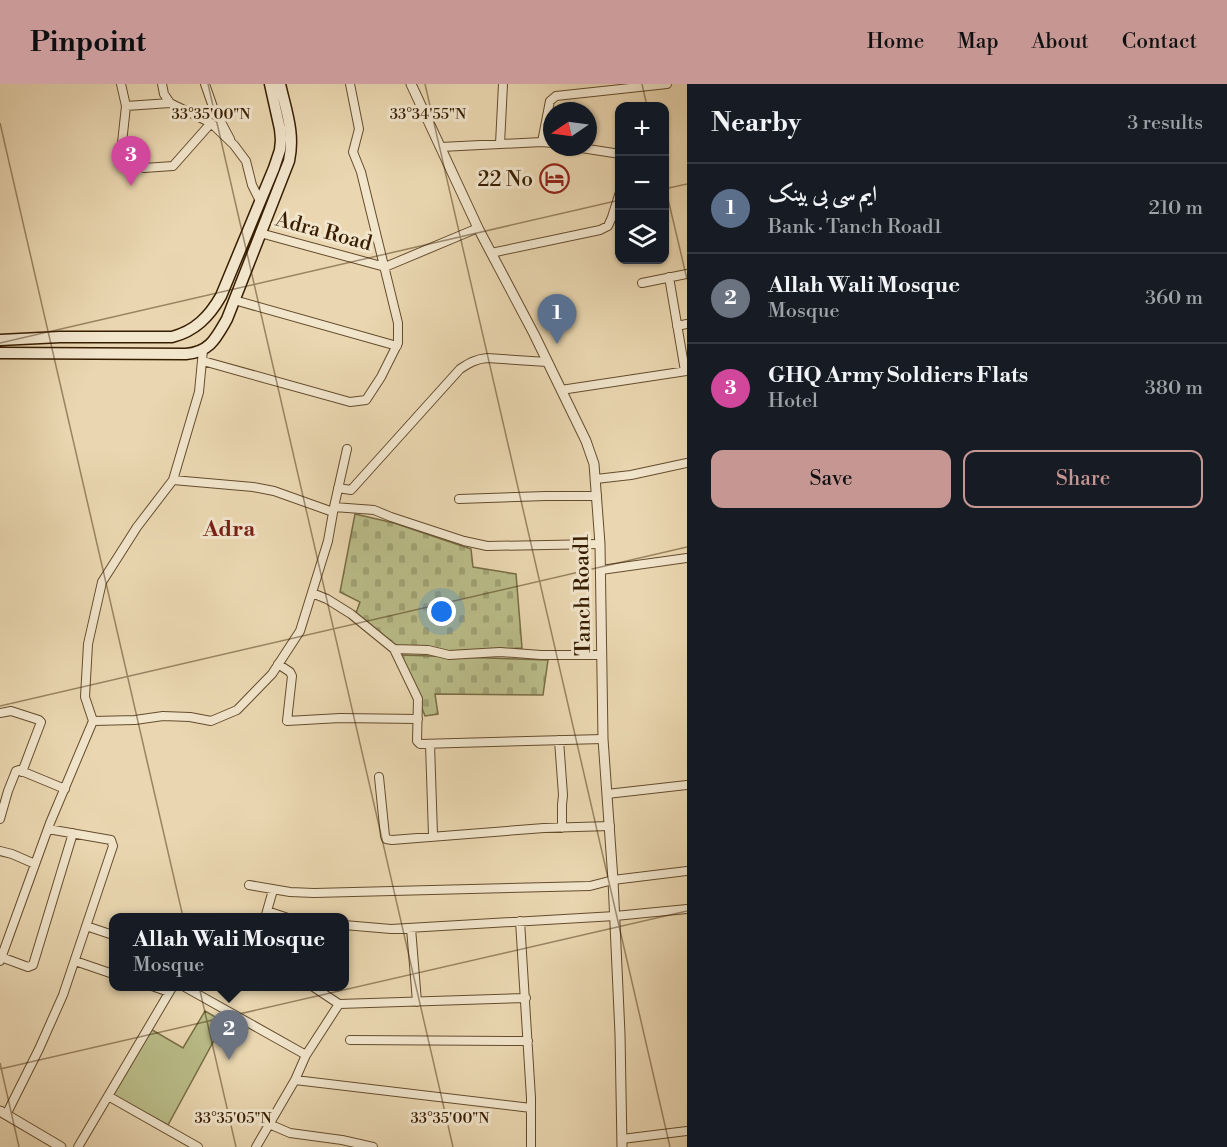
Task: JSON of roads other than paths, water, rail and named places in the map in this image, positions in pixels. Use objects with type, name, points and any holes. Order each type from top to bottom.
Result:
[{"type":"main road","points":[[0,340],[60,337],[172,337],[188,332],[205,319],[217,303],[261,201],[280,150],[281,140],[270,84]]},
{"type":"main road","points":[[0,353],[195,353],[203,355],[217,337],[234,300],[289,161],[291,132],[280,84]]},
{"type":"street","points":[[121,84],[126,106],[122,143],[144,168],[173,166],[211,123]]},
{"type":"street","points":[[162,84],[164,94],[170,103]]},
{"type":"street","points":[[205,84],[213,106],[234,146]]},
{"type":"street","points":[[73,833],[33,964],[28,967],[1,959],[48,829],[93,721],[85,697],[88,644],[102,582],[137,527],[173,480],[199,392],[203,355],[350,402],[366,400],[397,346],[398,323],[361,172],[353,152],[359,129],[350,84]]},
{"type":"street","name":"Tanch Road1","points":[[411,84],[478,228],[548,362],[586,441],[594,464],[600,544],[603,739],[615,916],[622,1143]]},
{"type":"street","points":[[500,144],[503,84]]},
{"type":"street","points":[[441,147],[542,142],[550,101],[556,96],[668,84]]},
{"type":"street","points":[[126,106],[170,103],[211,123],[246,162],[252,185],[261,201]]},
{"type":"street","points":[[597,150],[615,153]]},
{"type":"street","points":[[491,253],[600,230],[608,226],[615,206]]},
{"type":"street","name":"Adra Road","points":[[260,233],[385,267],[478,228]]},
{"type":"street","points":[[642,283],[687,274]]},
{"type":"street","points":[[561,390],[686,371],[669,278]]},
{"type":"street","points":[[234,300],[397,346]]},
{"type":"street","points":[[677,326],[687,324]]},
{"type":"street","points":[[338,488],[351,490],[460,369],[471,362],[480,358],[548,362]]},
{"type":"street","points":[[93,721],[135,720],[163,716],[190,717],[211,721],[237,710],[272,674],[300,631],[328,541],[347,449]]},
{"type":"street","points":[[596,479],[631,475],[687,463]]},
{"type":"street","points":[[173,480],[274,491],[333,510],[374,510],[464,541],[487,546],[600,544]]},
{"type":"street","points":[[459,499],[597,496]]},
{"type":"street","points":[[600,570],[687,558]]},
{"type":"street","points":[[312,593],[327,599],[351,614],[394,649],[418,699],[417,741],[420,744],[603,739]]},
{"type":"street","points":[[394,649],[428,650],[449,655],[500,652],[602,655]]},
{"type":"street","points":[[278,664],[292,676],[287,721],[340,718],[418,719]]},
{"type":"street","points":[[0,713],[11,711],[41,722],[22,772]]},
{"type":"street","points":[[559,740],[563,795],[562,828]]},
{"type":"street","points":[[430,744],[433,835]]},
{"type":"street","points":[[0,819],[16,771],[65,789]]},
{"type":"street","points":[[379,777],[386,839],[610,826]]},
{"type":"street","points":[[607,794],[687,785]]},
{"type":"street","points":[[48,829],[111,840],[113,843],[63,995],[48,1029],[3,1113],[61,1147]]},
{"type":"street","points":[[0,851],[35,864]]},
{"type":"street","points":[[249,885],[273,890],[314,893],[590,886],[613,880],[687,871]]},
{"type":"street","points":[[266,913],[273,890]]},
{"type":"street","points":[[349,925],[382,929],[411,928],[615,916],[687,909]]},
{"type":"street","points":[[520,921],[528,1041],[531,1147]]},
{"type":"street","points":[[86,926],[109,933]]},
{"type":"street","points":[[411,928],[417,1002]]},
{"type":"street","points":[[75,961],[109,972]]},
{"type":"street","points":[[78,1147],[170,991]]},
{"type":"street","points":[[190,991],[306,1055]]},
{"type":"street","points":[[318,991],[339,1004],[525,998]]},
{"type":"street","points":[[256,1147],[295,1080],[306,1055],[339,1004]]},
{"type":"street","points":[[351,1040],[528,1041]]},
{"type":"street","points":[[295,1080],[531,1108]]},
{"type":"street","points":[[108,1096],[198,1147]]},
{"type":"street","points":[[269,1124],[290,1133],[373,1147]]},
{"type":"street","points":[[622,1143],[687,1131]]},
{"type":"place","name":"22 No","points":[[554,179]]},
{"type":"place","name":"GHQ Army Soldiers Flats","points":[[131,186]]},
{"type":"place","name":"ایم سی بی بینک","points":[[557,344]]},
{"type":"place","name":"Allah Wali Mosque","points":[[229,1060]]},
{"type":"district","name":"Adra","points":[[229,528]]}]
